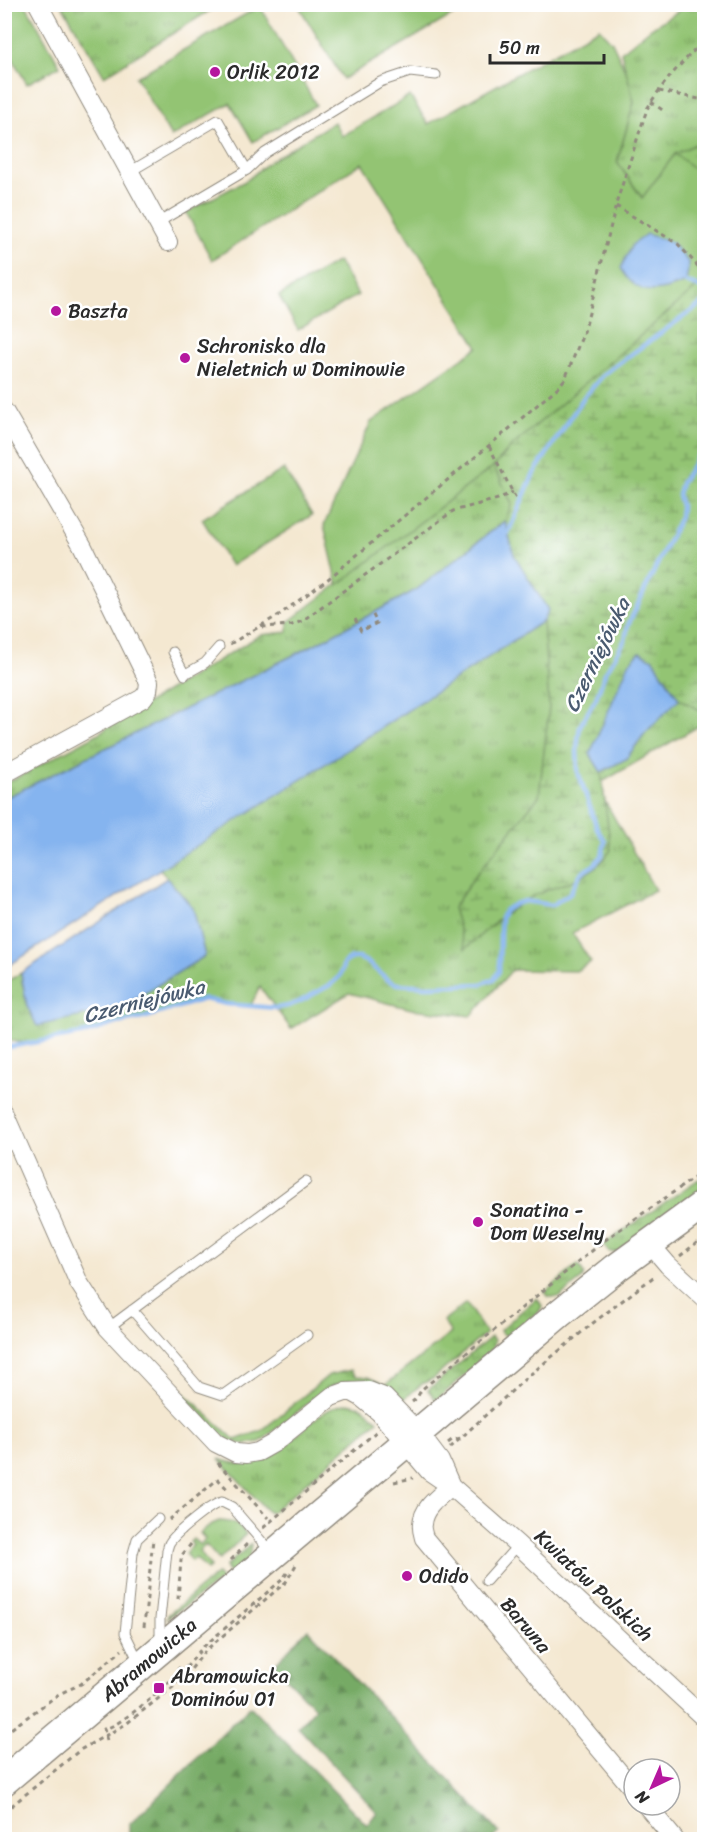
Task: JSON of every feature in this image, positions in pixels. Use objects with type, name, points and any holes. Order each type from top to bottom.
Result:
[{"type":"main road","name":"Abramowicka","points":[[4,1781],[143,1654],[284,1549],[411,1438],[560,1313],[705,1204]]},
{"type":"street","points":[[38,4],[168,242]]},
{"type":"street","points":[[4,411],[82,545],[149,682],[148,691],[143,698],[4,774]]},
{"type":"street","points":[[4,1113],[79,1283],[108,1328]]},
{"type":"street","points":[[650,1244],[668,1265],[705,1298]]},
{"type":"street","name":"Kwiatów Polskich","points":[[108,1328],[210,1438],[221,1447],[236,1453],[253,1453],[268,1448],[325,1401],[340,1393],[352,1392],[411,1438],[429,1471],[451,1486],[518,1545],[705,1718]]},
{"type":"street","name":"Barwna","points":[[451,1486],[431,1503],[427,1510],[422,1523],[424,1538],[622,1776]]},
{"type":"street","points":[[656,1817],[675,1839]]},
{"type":"lane","points":[[159,222],[247,170],[265,153],[380,82],[410,72],[436,75]]},
{"type":"lane","points":[[130,171],[218,120],[247,170]]},
{"type":"lane","points":[[172,652],[187,674],[205,663],[219,647]]},
{"type":"lane","points":[[108,1328],[306,1181]]},
{"type":"lane","points":[[132,1310],[199,1387],[223,1395],[307,1335]]},
{"type":"lane","points":[[158,1519],[137,1539],[134,1547],[126,1619],[125,1633],[143,1654],[160,1619],[167,1551],[170,1543],[175,1536],[213,1505],[222,1502],[232,1507],[284,1549]]},
{"type":"lane","points":[[486,1581],[518,1545]]},
{"type":"path","points":[[219,647],[238,640],[261,627],[327,579],[489,446],[565,379],[585,329],[615,206],[651,102],[683,61],[705,40]]},
{"type":"path","points":[[659,91],[702,100]]},
{"type":"path","points":[[651,102],[664,111]]},
{"type":"path","points":[[615,206],[678,244],[705,273]]},
{"type":"path","points":[[489,446],[516,499]]},
{"type":"path","points":[[261,627],[292,625],[302,621],[453,512],[498,499],[513,492]]},
{"type":"path","points":[[355,619],[361,631],[369,629],[376,623],[371,611]]},
{"type":"path","points":[[417,1398],[421,1390],[609,1237],[705,1171]]},
{"type":"path","points":[[452,1440],[461,1438],[535,1371],[593,1323],[705,1237]]},
{"type":"path","points":[[106,1739],[104,1729],[111,1728],[142,1705],[169,1683],[179,1668],[188,1673],[206,1650],[286,1582],[284,1549],[275,1517],[382,1427]]},
{"type":"path","points":[[218,1479],[227,1472]]},
{"type":"path","points":[[391,1483],[411,1480],[416,1476]]},
{"type":"path","points":[[178,1599],[182,1555],[191,1544]]},
{"type":"path","points":[[228,1563],[284,1549]]},
{"type":"path","points":[[4,1734],[71,1686],[81,1684],[143,1654],[160,1619],[186,1598]]},
{"type":"path","points":[[4,1812],[80,1750],[106,1739],[173,1687],[184,1670]]},
{"type":"path","points":[[71,1686],[73,1694]]},
{"type":"green space","points":[[5,4],[26,5],[60,66],[27,84],[5,46]]},
{"type":"green space","points":[[62,5],[219,5],[104,76]]},
{"type":"green space","points":[[298,5],[470,5],[343,79]]},
{"type":"green space","points":[[688,5],[704,5],[704,176],[643,199],[617,162],[634,102],[621,52],[651,28]]},
{"type":"green space","name":"Orlik 2012","points":[[260,6],[316,105],[253,142],[230,103],[171,137],[136,77]]},
{"type":"green space","points":[[599,28],[612,42],[627,74],[634,102],[617,162],[642,198],[675,154],[704,176],[704,281],[511,447],[494,466],[338,585],[324,525],[371,422],[478,347],[362,163],[212,260],[186,212],[247,180],[270,161],[334,122],[342,136],[410,96],[428,124]]},
{"type":"green space","points":[[704,140],[704,712],[679,699],[653,659],[590,754],[601,772],[611,850],[602,861],[583,876],[540,893],[511,909],[465,949],[453,908],[475,876],[539,796],[549,707],[543,621],[548,610],[514,555],[505,521],[512,504],[494,466],[511,447],[643,199],[675,154]]},
{"type":"green space","points":[[338,261],[358,295],[298,330],[279,296]]},
{"type":"green space","points":[[704,281],[704,723],[602,782],[605,801],[655,890],[572,933],[591,962],[576,971],[512,970],[471,1016],[411,1009],[349,993],[291,1029],[260,987],[251,1005],[226,1004],[204,999],[86,1033],[33,1044],[5,1040],[4,983],[21,973],[27,1006],[122,1007],[205,956],[193,908],[159,868],[358,743],[543,621],[548,610],[514,555],[504,521],[416,590],[306,649],[5,798],[5,784],[92,737],[260,635],[288,632],[288,622],[494,466],[511,447]],"holes":[[[645,733],[626,759],[601,772]]]},
{"type":"green space","points":[[284,469],[312,515],[231,566],[202,519]]},
{"type":"green space","points":[[699,1179],[702,1186],[701,1191],[617,1252],[610,1252],[603,1245]]},
{"type":"green space","points":[[578,1265],[584,1274],[582,1279],[559,1297],[549,1297],[545,1292]]},
{"type":"green space","points":[[537,1298],[542,1306],[533,1318],[514,1334],[501,1333],[500,1330]]},
{"type":"green space","points":[[466,1303],[486,1333],[434,1378],[422,1384],[403,1400],[397,1396],[394,1399],[370,1383],[347,1381],[327,1388],[260,1442],[243,1444],[230,1442],[179,1391],[181,1390],[235,1440],[261,1431],[329,1375],[351,1370],[356,1376],[368,1377],[385,1385],[451,1333],[443,1321]]},
{"type":"green space","points":[[491,1337],[494,1341],[492,1352],[436,1400],[428,1390]]},
{"type":"green space","points":[[348,1403],[361,1406],[378,1420],[272,1512],[269,1513],[219,1459],[241,1464],[259,1461],[274,1454],[330,1409]]},
{"type":"green space","points":[[219,1521],[234,1524],[246,1534],[219,1560],[206,1545],[199,1551],[211,1567],[207,1570],[196,1558],[192,1561],[185,1554],[193,1545],[190,1542],[193,1539],[200,1545],[205,1539],[200,1533]]},
{"type":"green space","points":[[251,1544],[249,1558],[232,1573],[228,1572],[225,1567]]},
{"type":"green space","points":[[217,1574],[221,1579],[219,1582],[167,1618],[168,1615]]},
{"type":"green space","points":[[308,1629],[499,1833],[492,1839],[129,1839],[129,1825],[250,1706],[367,1825],[377,1812],[298,1727],[315,1708],[274,1665]]},
{"type":"water","points":[[646,234],[671,242],[689,263],[686,282],[658,291],[649,291],[634,285],[628,278],[621,268],[632,245]]},
{"type":"water","points":[[505,521],[514,555],[548,610],[543,621],[358,743],[5,968],[5,798],[306,649],[416,590]]},
{"type":"water","points":[[640,652],[653,659],[679,699],[645,733],[626,759],[601,772],[590,754],[629,663]]},
{"type":"water","points":[[167,878],[193,908],[205,956],[122,1007],[37,1026],[27,1006],[21,973]]},
{"type":"waterway","points":[[686,282],[704,289]]},
{"type":"waterway","points":[[508,533],[533,475],[584,397],[605,373],[704,302]]},
{"type":"waterway","name":"Czerniejówka","points":[[4,1048],[86,1033],[204,999],[226,1004],[276,1008],[288,1006],[330,985],[340,976],[344,963],[352,958],[359,958],[367,962],[388,980],[397,984],[427,986],[481,984],[494,979],[499,971],[501,918],[505,910],[525,901],[552,905],[570,893],[581,873],[594,865],[602,856],[605,841],[598,831],[578,772],[577,748],[580,726],[596,698],[605,673],[625,640],[628,625],[680,517],[681,506],[678,495],[681,483],[704,447]]},
{"type":"place","name":"Orlik 2012","points":[[215,72]]},
{"type":"place","name":"Baszta","points":[[56,311]]},
{"type":"place","name":"Schronisko dla Nieletnich w Dominowie","points":[[185,358]]},
{"type":"place","name":"Sonatina - Dom Weselny","points":[[478,1222]]},
{"type":"place","name":"Odido","points":[[407,1576]]},
{"type":"place","name":"Abramowicka Dominów 01","points":[[159,1688]]}]
